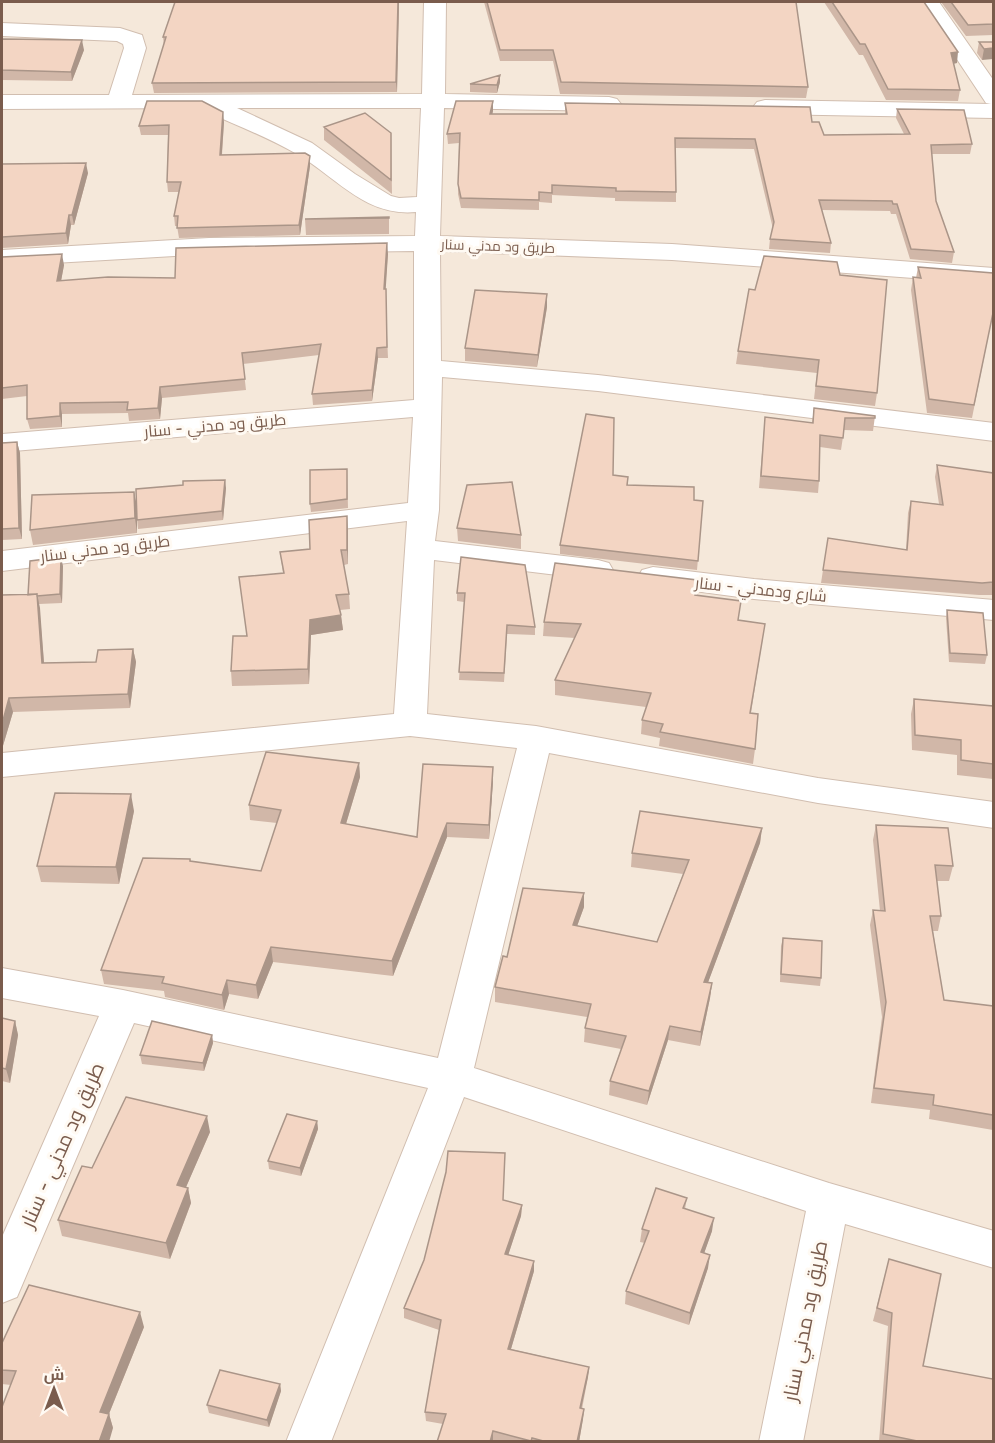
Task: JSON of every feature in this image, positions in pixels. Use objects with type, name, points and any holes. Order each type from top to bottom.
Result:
[{"type":"street","points":[[410,724],[422,549],[428,407],[426,243],[434,101],[435,2]]},
{"type":"street","points":[[929,2],[960,45],[993,98]]},
{"type":"street","points":[[2,29],[120,35],[134,40],[135,48],[118,103]]},
{"type":"street","points":[[960,45],[982,44]]},
{"type":"street","points":[[2,102],[434,101],[626,105]]},
{"type":"street","points":[[206,102],[304,148],[346,179],[382,201],[398,206],[430,203]]},
{"type":"street","points":[[745,106],[993,111]]},
{"type":"street","name":"طريق ود مدني سنار","points":[[2,258],[209,246],[426,243],[672,252],[993,276]]},
{"type":"street","points":[[427,368],[598,383],[993,432]]},
{"type":"street","name":"طريق ود مدني - سنار","points":[[2,443],[428,407]]},
{"type":"street","name":"طريق ود مدني سنار","points":[[2,561],[424,510]]},
{"type":"street","name":"شارع ودمدني - سنار","points":[[422,549],[754,589],[993,610]]},
{"type":"street","points":[[2,765],[410,724],[477,729],[536,738],[760,780],[993,815]]},
{"type":"street","points":[[308,1442],[452,1077],[536,738]]},
{"type":"street","points":[[2,983],[123,1005],[452,1077],[829,1201],[993,1250]]},
{"type":"street","name":"طريق ود مدني - سنار","points":[[2,1284],[123,1005]]},
{"type":"street","name":"طريق ود مدني سنار","points":[[781,1442],[829,1201]]},
{"type":"shaded area","points":[[2,2],[993,2],[993,1441],[2,1441]]},
{"type":"building","points":[[175,2],[398,2],[396,82],[152,83],[166,37],[163,37]]},
{"type":"building","points":[[487,2],[796,2],[808,87],[561,82],[553,50],[500,50]]},
{"type":"building","points":[[832,2],[924,2],[958,52],[951,53],[960,90],[888,89],[865,44],[860,44]]},
{"type":"building","points":[[951,2],[993,2],[993,24],[968,25]]},
{"type":"building","points":[[2,39],[82,40],[71,72],[2,70]]},
{"type":"building","points":[[979,42],[993,42],[993,48],[984,49]]},
{"type":"building","points":[[500,75],[497,85],[470,84]]},
{"type":"building","points":[[147,101],[202,101],[223,112],[220,155],[305,153],[310,156],[299,225],[177,228],[178,216],[174,216],[181,182],[167,182],[169,125],[139,126]]},
{"type":"building","points":[[456,101],[493,101],[490,114],[567,114],[565,103],[810,107],[812,122],[819,122],[824,135],[910,134],[897,109],[964,110],[972,144],[931,145],[936,201],[954,252],[911,249],[897,204],[893,204],[892,201],[819,200],[831,243],[770,239],[774,222],[755,139],[675,138],[676,192],[616,191],[616,188],[552,185],[552,193],[539,192],[539,200],[461,198],[458,184],[460,133],[447,134]]},
{"type":"building","points":[[365,113],[391,133],[391,180],[324,127]]},
{"type":"building","points":[[86,163],[72,215],[69,215],[66,233],[2,237],[2,164]]},
{"type":"building","points":[[389,217],[389,218],[305,219]]},
{"type":"building","points":[[387,243],[384,289],[386,289],[387,347],[377,348],[372,390],[312,394],[321,344],[242,353],[245,379],[160,387],[158,408],[127,410],[128,402],[60,403],[60,416],[27,419],[27,385],[2,388],[2,257],[62,254],[57,281],[108,277],[175,278],[176,248]]},
{"type":"building","points":[[764,256],[837,262],[840,275],[887,280],[877,393],[816,386],[819,360],[738,351],[749,289],[755,290]]},
{"type":"building","points":[[918,267],[993,273],[993,313],[974,405],[929,399],[913,277],[921,278]]},
{"type":"building","points":[[475,290],[547,294],[538,355],[465,348]]},
{"type":"building","points":[[814,408],[875,416],[875,418],[845,418],[843,438],[820,435],[819,481],[761,476],[765,417],[813,423]]},
{"type":"building","points":[[586,414],[614,418],[613,475],[628,477],[627,485],[694,487],[694,500],[703,501],[698,561],[560,545]]},
{"type":"building","points":[[17,442],[19,528],[2,529],[2,443]]},
{"type":"building","points":[[937,465],[993,473],[993,582],[823,570],[828,538],[907,550],[911,501],[943,505]]},
{"type":"building","points":[[347,469],[347,499],[310,504],[310,470]]},
{"type":"building","points":[[225,480],[222,511],[137,520],[136,489],[183,485],[183,481]]},
{"type":"building","points":[[512,482],[521,535],[457,528],[467,485]]},
{"type":"building","points":[[134,492],[135,518],[30,530],[32,495]]},
{"type":"building","points":[[347,516],[347,550],[341,550],[349,594],[336,595],[341,615],[310,620],[308,669],[231,671],[233,636],[247,636],[239,577],[284,573],[280,552],[310,549],[309,520]]},
{"type":"building","points":[[61,557],[60,594],[28,595],[30,561]]},
{"type":"building","points":[[461,557],[525,565],[535,627],[507,625],[504,673],[459,672],[465,593],[457,593]]},
{"type":"building","points":[[555,563],[697,580],[695,595],[741,601],[738,620],[765,624],[750,713],[758,714],[755,749],[660,732],[663,724],[642,720],[651,693],[555,680],[581,624],[544,622]]},
{"type":"building","points":[[37,594],[42,663],[96,662],[98,650],[133,649],[128,694],[9,698],[2,724],[2,595]]},
{"type":"building","points":[[947,610],[983,613],[987,655],[950,653]]},
{"type":"building","points":[[914,699],[993,706],[993,764],[961,760],[961,740],[915,735]]},
{"type":"building","points":[[266,752],[359,763],[341,823],[417,837],[423,764],[493,767],[489,825],[447,823],[392,961],[271,947],[256,985],[227,980],[222,995],[162,983],[164,977],[101,970],[143,858],[190,859],[190,861],[261,871],[281,810],[249,805]]},
{"type":"building","points":[[55,793],[131,794],[116,867],[37,866]]},
{"type":"building","points":[[640,811],[762,828],[704,982],[712,983],[701,1032],[670,1026],[649,1091],[610,1081],[626,1036],[585,1028],[591,1004],[495,987],[503,956],[507,957],[523,888],[584,893],[573,925],[657,942],[689,860],[632,853]]},
{"type":"building","points":[[876,825],[948,828],[953,866],[935,865],[941,916],[930,916],[944,1000],[993,1006],[993,1115],[933,1105],[934,1095],[874,1088],[886,1002],[873,910],[885,911]]},
{"type":"building","points":[[783,938],[822,941],[821,978],[781,974]]},
{"type":"building","points":[[2,1018],[15,1021],[6,1069],[2,1068]]},
{"type":"building","points":[[152,1021],[212,1035],[203,1063],[140,1055]]},
{"type":"building","points":[[126,1097],[207,1116],[177,1185],[188,1188],[166,1243],[58,1220],[82,1166],[92,1168]]},
{"type":"building","points":[[287,1114],[317,1121],[300,1168],[268,1161]]},
{"type":"building","points":[[448,1151],[505,1153],[503,1200],[522,1205],[505,1254],[534,1261],[508,1349],[589,1367],[580,1408],[584,1409],[577,1442],[547,1442],[532,1438],[531,1441],[493,1431],[490,1442],[437,1442],[446,1414],[425,1412],[441,1320],[404,1308],[424,1260],[446,1172]]},
{"type":"building","points":[[656,1188],[687,1198],[683,1208],[714,1218],[701,1252],[710,1255],[690,1313],[626,1291],[649,1231],[642,1229]]},
{"type":"building","points":[[889,1259],[941,1274],[923,1366],[993,1379],[993,1442],[922,1442],[883,1434],[892,1313],[877,1308]]},
{"type":"building","points":[[29,1285],[140,1312],[100,1412],[109,1414],[99,1442],[2,1442],[2,1407],[16,1371],[2,1370],[2,1343]]},
{"type":"building","points":[[220,1370],[280,1384],[267,1420],[207,1405]]}]
